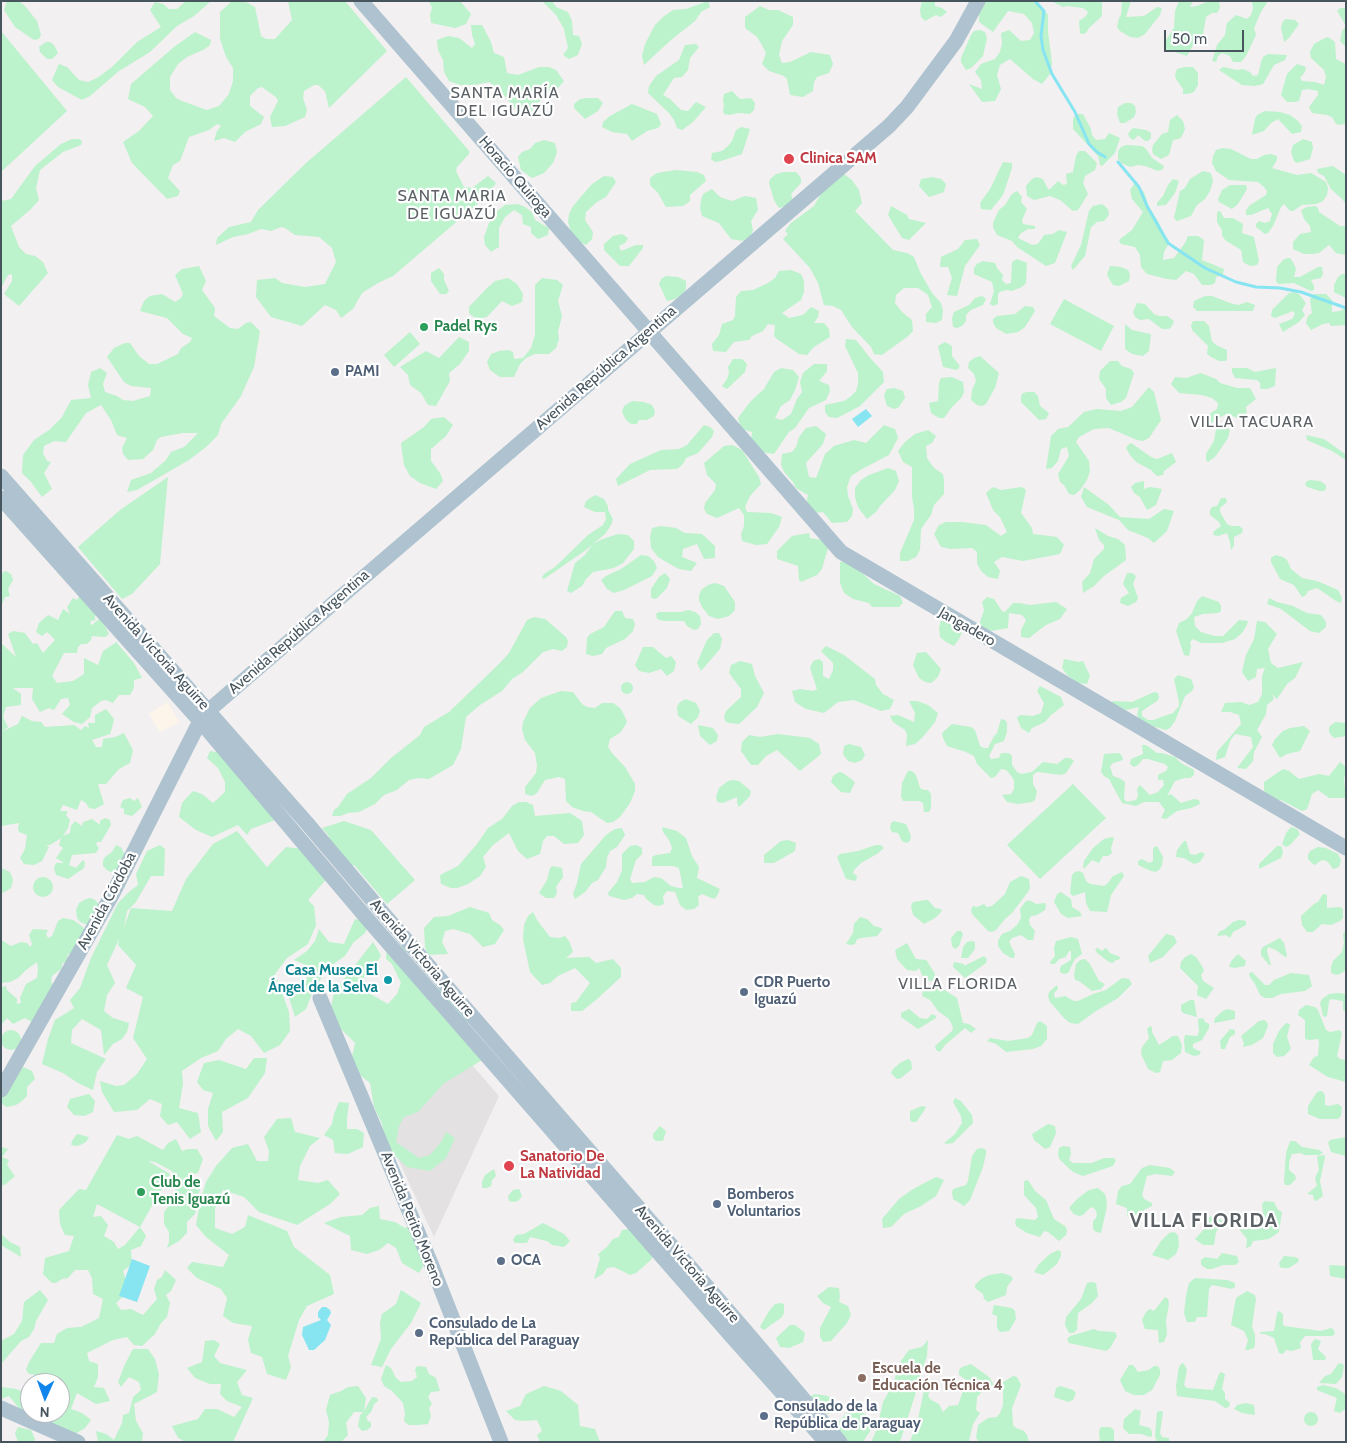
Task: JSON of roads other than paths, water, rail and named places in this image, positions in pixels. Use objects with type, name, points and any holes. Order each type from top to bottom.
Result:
[{"type":"main road","name":"Horacio Quiroga","points":[[361,1],[648,331]]},
{"type":"main road","name":"Avenida República Argentina","points":[[204,716],[648,331],[895,120],[907,107],[956,41],[978,1]]},
{"type":"main road","name":"Jangadero","points":[[648,331],[841,552],[1346,848]]},
{"type":"main road","name":"Avenida Victoria Aguirre","points":[[1,476],[204,716],[370,922],[826,1442]]},
{"type":"main road","name":"Avenida Victoria Aguirre","points":[[1,498],[204,716]]},
{"type":"main road","name":"Avenida Córdoba","points":[[1,1090],[112,895],[204,716]]},
{"type":"main road","name":"Avenida Perito Moreno","points":[[320,998],[432,1266],[501,1442]]},
{"type":"main road","name":"Avenida Victoria Aguirre","points":[[734,1339],[840,1442]]},
{"type":"main road","points":[[1,1408],[78,1442]]},
{"type":"water","points":[[866,409],[872,416],[858,427],[852,419]]},
{"type":"water","points":[[132,1259],[150,1266],[137,1302],[119,1296]]},
{"type":"water","points":[[322,1307],[330,1310],[331,1313],[327,1320],[331,1325],[325,1340],[314,1350],[309,1350],[302,1335],[303,1327],[321,1320],[318,1317],[318,1312]]},
{"type":"waterway","points":[[1035,1],[1044,11],[1041,36],[1043,50],[1052,74],[1075,112],[1089,144],[1105,157]]},
{"type":"waterway","points":[[1118,162],[1139,187],[1147,206],[1168,243],[1205,268],[1236,282],[1256,287],[1280,288],[1301,292],[1346,308]]},
{"type":"place","name":"Clinica SAM","points":[[789,159]]},
{"type":"place","name":"Padel Rys","points":[[424,327]]},
{"type":"place","name":"PAMI","points":[[335,372]]},
{"type":"place","name":"Casa Museo El Ángel de la Selva","points":[[388,980]]},
{"type":"place","name":"CDR Puerto Iguazú","points":[[744,992]]},
{"type":"place","name":"Sanatorio De La Natividad","points":[[509,1166]]},
{"type":"place","name":"Club de Tenis Iguazú","points":[[141,1192]]},
{"type":"place","name":"Bomberos Voluntarios","points":[[717,1204]]},
{"type":"place","name":"OCA","points":[[501,1261]]},
{"type":"place","name":"Consulado de La República del Paraguay","points":[[419,1333]]},
{"type":"place","name":"Escuela de Educación Técnica 4","points":[[862,1378]]},
{"type":"place","name":"Consulado de la República de Paraguay","points":[[764,1416]]},
{"type":"district","name":"SANTA MARÍA DEL IGUAZÚ","points":[[505,102]]},
{"type":"district","name":"SANTA MARIA DE IGUAZÚ","points":[[452,205]]},
{"type":"district","name":"VILLA TACUARA","points":[[1252,422]]},
{"type":"district","name":"VILLA FLORIDA","points":[[958,984]]},
{"type":"district","name":"VILLA FLORIDA","points":[[1204,1221]]}]
